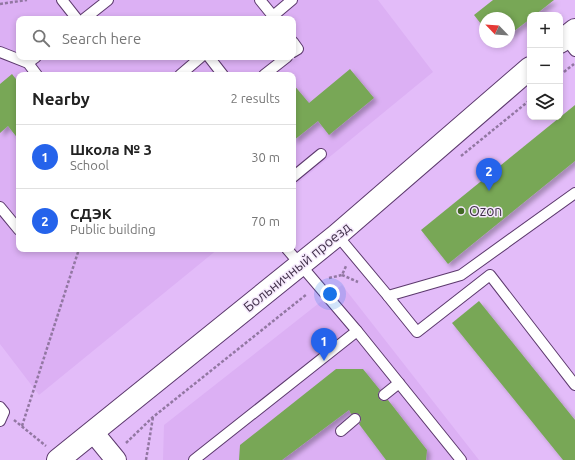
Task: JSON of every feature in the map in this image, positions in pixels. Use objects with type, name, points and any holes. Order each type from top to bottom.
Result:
[{"type":"street","name":"Больничный проезд","points":[[52,453],[93,432],[293,257],[337,235],[527,71]]},
{"type":"street","points":[[93,432],[116,460]]},
{"type":"lane","points":[[62,0],[75,16]]},
{"type":"lane","points":[[88,16],[108,0]]},
{"type":"lane","points":[[260,0],[272,16]]},
{"type":"lane","points":[[276,16],[292,0]]},
{"type":"lane","points":[[0,52],[16,56]]},
{"type":"lane","points":[[32,60],[37,72]]},
{"type":"lane","points":[[184,72],[198,60]]},
{"type":"lane","points":[[211,60],[221,72]]},
{"type":"lane","points":[[268,72],[283,60]]},
{"type":"lane","points":[[296,175],[321,154]]},
{"type":"lane","points":[[388,296],[461,275],[575,193]]},
{"type":"lane","points":[[0,207],[16,226]]},
{"type":"lane","points":[[337,235],[416,332],[490,275],[575,385]]},
{"type":"lane","points":[[293,257],[357,331],[461,460]]},
{"type":"lane","points":[[194,460],[357,331]]},
{"type":"lane","points":[[384,395],[399,383]]},
{"type":"lane","points":[[340,431],[355,419]]},
{"type":"path","points":[[0,4],[27,0]]},
{"type":"path","points":[[563,73],[575,63]]},
{"type":"path","points":[[22,426],[77,252]]},
{"type":"path","points":[[1,413],[22,426],[52,453]]},
{"type":"path","points":[[146,460],[152,417]]},
{"type":"shaded area","points":[[0,0],[378,0],[433,72],[296,185],[296,72],[16,72],[16,252],[214,252],[39,395],[0,344]]},
{"type":"shaded area","points":[[342,285],[479,460],[163,460],[164,425]]},
{"type":"building","points":[[493,0],[554,0],[539,12],[527,12],[527,21],[515,30],[515,12],[479,12],[479,21],[474,15]]},
{"type":"building","points":[[350,69],[374,98],[329,135],[318,121],[296,139],[296,88],[309,103]]},
{"type":"building","points":[[12,74],[16,79],[16,136],[8,126],[0,133],[0,84]]},
{"type":"building","points":[[575,105],[575,161],[448,264],[421,230],[557,120],[563,120],[563,115]]},
{"type":"building","points":[[479,301],[575,420],[575,460],[563,460],[452,323]]},
{"type":"building","points":[[336,369],[363,369],[380,390],[378,393],[379,399],[382,401],[388,400],[427,450],[426,460],[386,460],[359,424],[361,421],[360,415],[357,413],[351,414],[349,410],[282,460],[239,460],[240,445]]},
{"type":"place","name":"СДЭК","points":[[489,191]]},
{"type":"place","name":"Ozon","points":[[461,211]]},
{"type":"place","name":"Школа № 3","points":[[324,361]]}]
